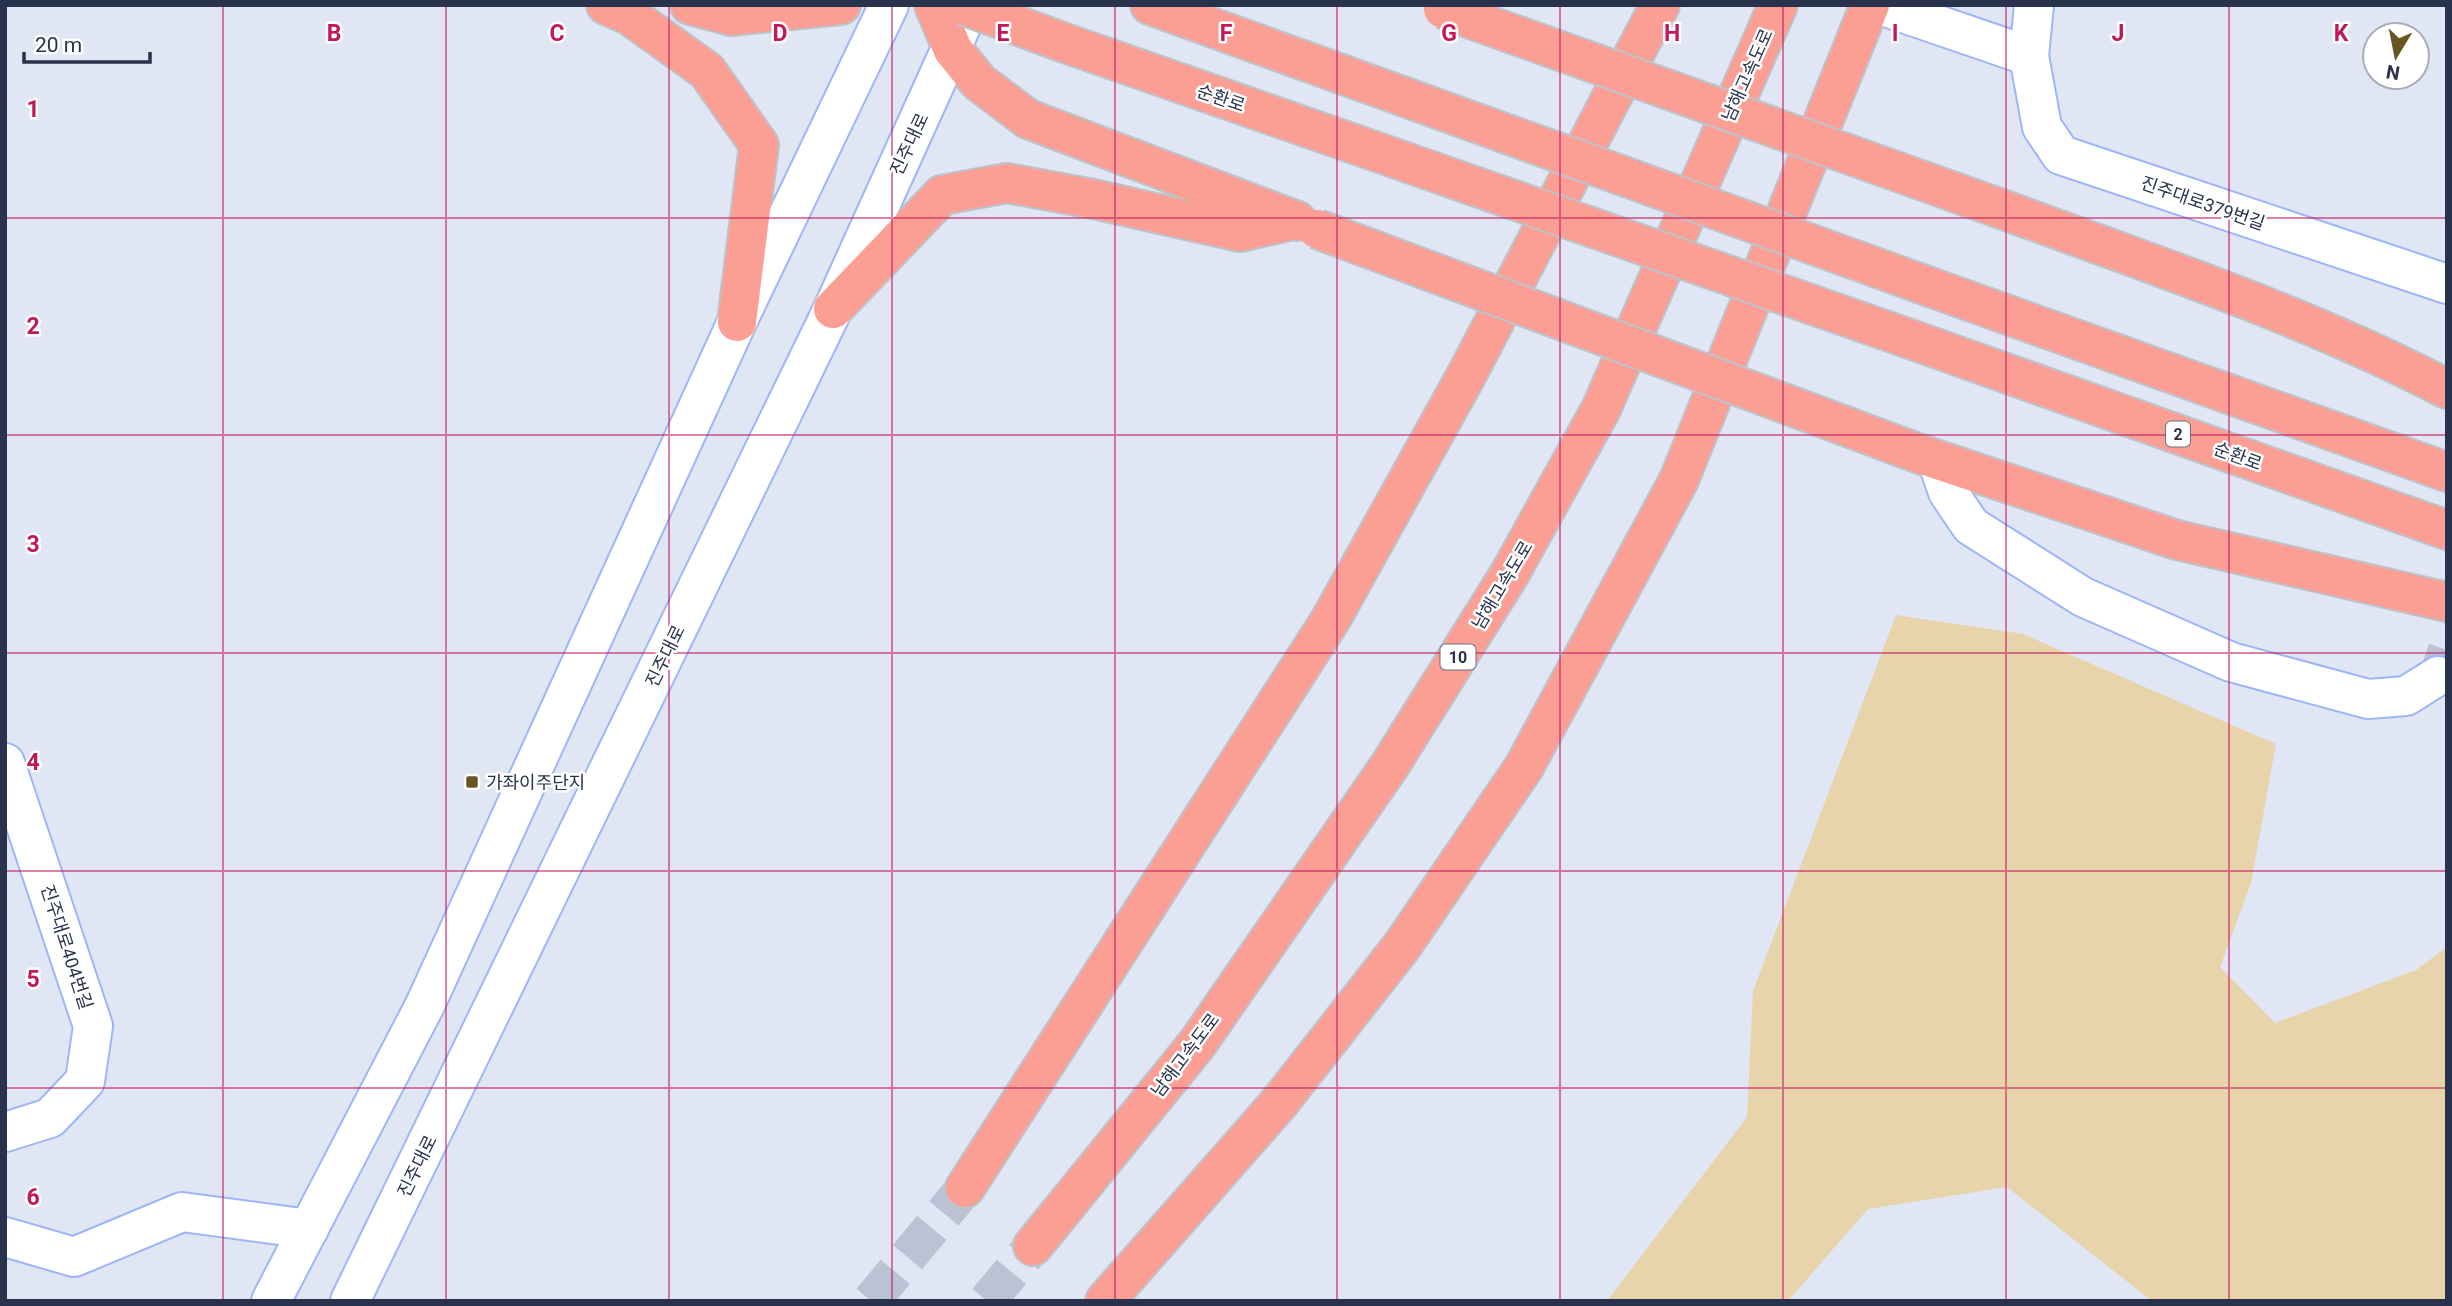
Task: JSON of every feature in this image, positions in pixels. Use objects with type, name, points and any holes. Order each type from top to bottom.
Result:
[{"type":"highway","points":[[606,5],[629,15],[707,71],[759,145],[737,322]]},
{"type":"highway","points":[[690,5],[731,16],[841,5]]},
{"type":"highway","points":[[934,5],[953,50],[979,82],[1028,119],[1929,457],[2177,540],[2447,602]]},
{"type":"highway","name":"순환로","points":[[963,5],[2447,530]]},
{"type":"highway","points":[[1150,5],[2447,472]]},
{"type":"highway","points":[[965,1188],[1331,619],[1466,376],[1660,5]]},
{"type":"highway","name":"남해고속도로","points":[[1033,1246],[1196,1044],[1390,765],[1509,575],[1601,410],[1778,5]]},
{"type":"highway","points":[[1105,1301],[1279,1103],[1402,946],[1524,767],[1679,480],[1870,5]]},
{"type":"highway","points":[[1437,7],[2273,309],[2397,363],[2447,389]]},
{"type":"highway","points":[[833,309],[942,195],[1007,183],[1093,198],[1240,232],[1305,224]]},
{"type":"street","points":[[271,1301],[425,1005],[737,322],[889,5]]},
{"type":"street","name":"진주대로","points":[[349,1301],[833,309],[953,50],[969,5]]},
{"type":"street","name":"진주대로379번길","points":[[2034,5],[2029,55],[2042,127],[2061,155],[2447,284]]},
{"type":"street","points":[[1894,11],[2029,55]]},
{"type":"street","points":[[1929,457],[1971,526],[2082,597],[2231,662],[2368,699],[2406,696],[2438,676]]},
{"type":"street","name":"진주대로404번길","points":[[5,763],[93,1026],[85,1081],[50,1118],[5,1132]]},
{"type":"street","points":[[5,1237],[74,1257],[182,1212],[309,1229]]},
{"type":"shaded area","points":[[1896,615],[2023,634],[2276,744],[2251,883],[2220,967],[2275,1023],[2416,970],[2447,947],[2447,1301],[2152,1301],[2007,1187],[1868,1209],[1788,1301],[1607,1301],[1747,1117],[1753,991]]},
{"type":"tunnel","points":[[2438,676],[2447,650]]},
{"type":"tunnel","points":[[871,1301],[965,1188]]},
{"type":"tunnel","points":[[987,1301],[1033,1246]]},
{"type":"place","name":"가좌이주단지","points":[[472,782]]}]
